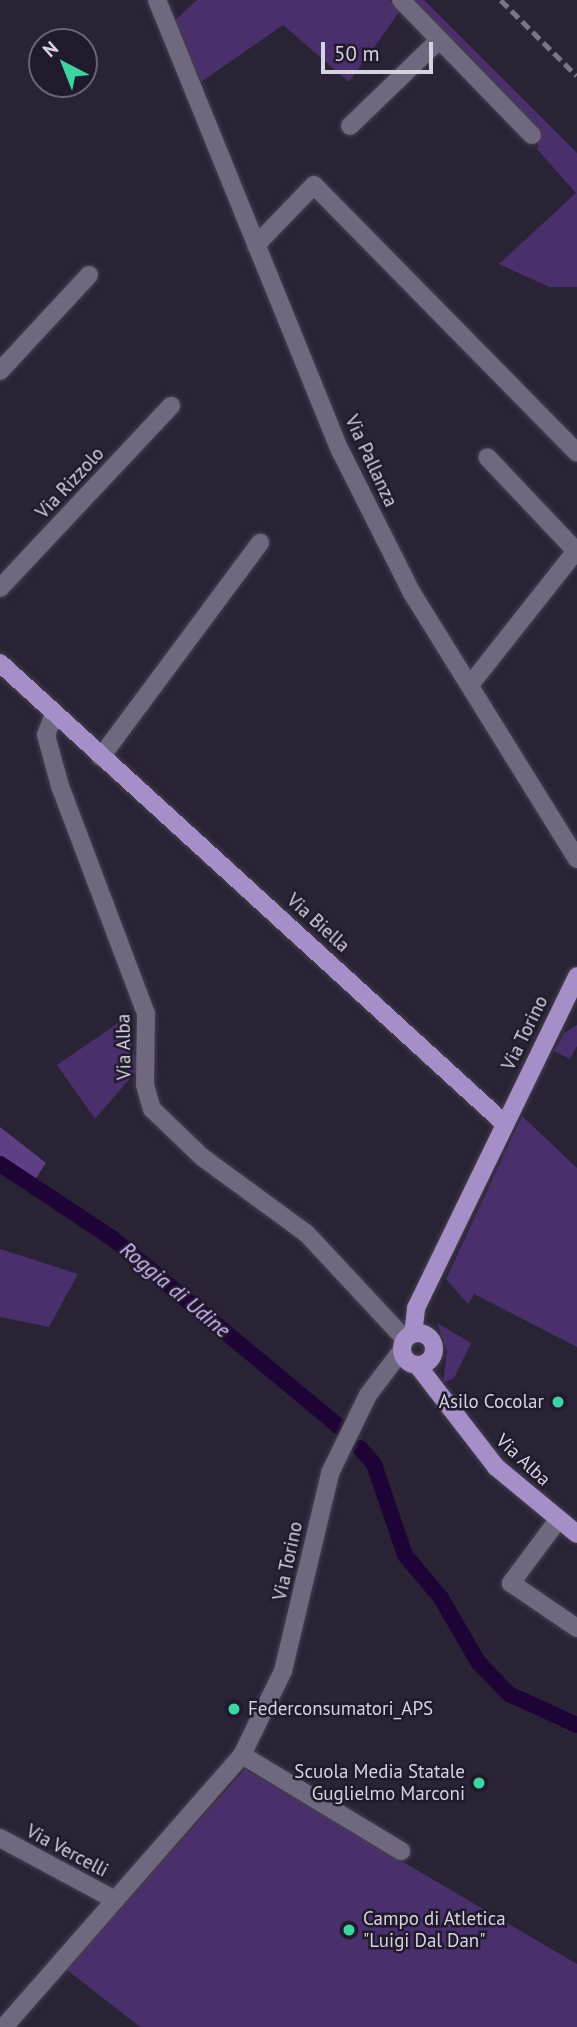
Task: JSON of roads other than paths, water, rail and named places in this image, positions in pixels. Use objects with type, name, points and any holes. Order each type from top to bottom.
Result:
[{"type":"main road","name":"Via Biella","points":[[0,663],[504,1123]]},
{"type":"main road","name":"Via Torino","points":[[415,1349],[421,1298],[577,976]]},
{"type":"main road","name":"Via Alba","points":[[415,1349],[440,1393],[496,1467],[577,1535]]},
{"type":"street","points":[[401,0],[532,135]]},
{"type":"street","name":"Via Pallanza","points":[[164,4],[256,245],[340,450],[412,593],[577,859]]},
{"type":"street","points":[[350,126],[439,40]]},
{"type":"street","points":[[256,245],[314,185],[577,453]]},
{"type":"street","points":[[0,371],[89,275]]},
{"type":"street","name":"Via Rizzolo","points":[[0,588],[171,406]]},
{"type":"street","points":[[470,685],[577,550],[487,457]]},
{"type":"street","points":[[101,757],[260,543]]},
{"type":"street","points":[[47,741],[54,714]]},
{"type":"street","points":[[47,741],[70,729]]},
{"type":"street","name":"Via Alba","points":[[47,741],[136,974],[146,1013],[145,1085],[152,1109],[202,1157],[306,1233],[415,1349]]},
{"type":"street","name":"Via Torino","points":[[4,2027],[242,1755],[283,1671],[330,1474],[379,1379],[415,1349]]},
{"type":"street","points":[[558,1520],[512,1583],[577,1628]]},
{"type":"street","points":[[242,1755],[401,1851]]},
{"type":"street","name":"Via Vercelli","points":[[0,1838],[115,1900]]},
{"type":"waterway","name":"Roggia di Udine","points":[[0,1164],[112,1238],[341,1428]]},
{"type":"waterway","name":"Roggia di Udine","points":[[360,1448],[374,1464],[405,1555],[441,1598],[478,1662],[509,1694],[577,1725]]},
{"type":"railway","points":[[501,0],[577,76]]},
{"type":"place","name":"Asilo Cocolar","points":[[558,1402]]},
{"type":"place","name":"Federconsumatori_APS","points":[[234,1709]]},
{"type":"place","name":"Scuola Media Statale Guglielmo Marconi","points":[[479,1783]]},
{"type":"place","name":"Campo di Atletica \"Luigi Dal Dan\"","points":[[349,1930]]}]
